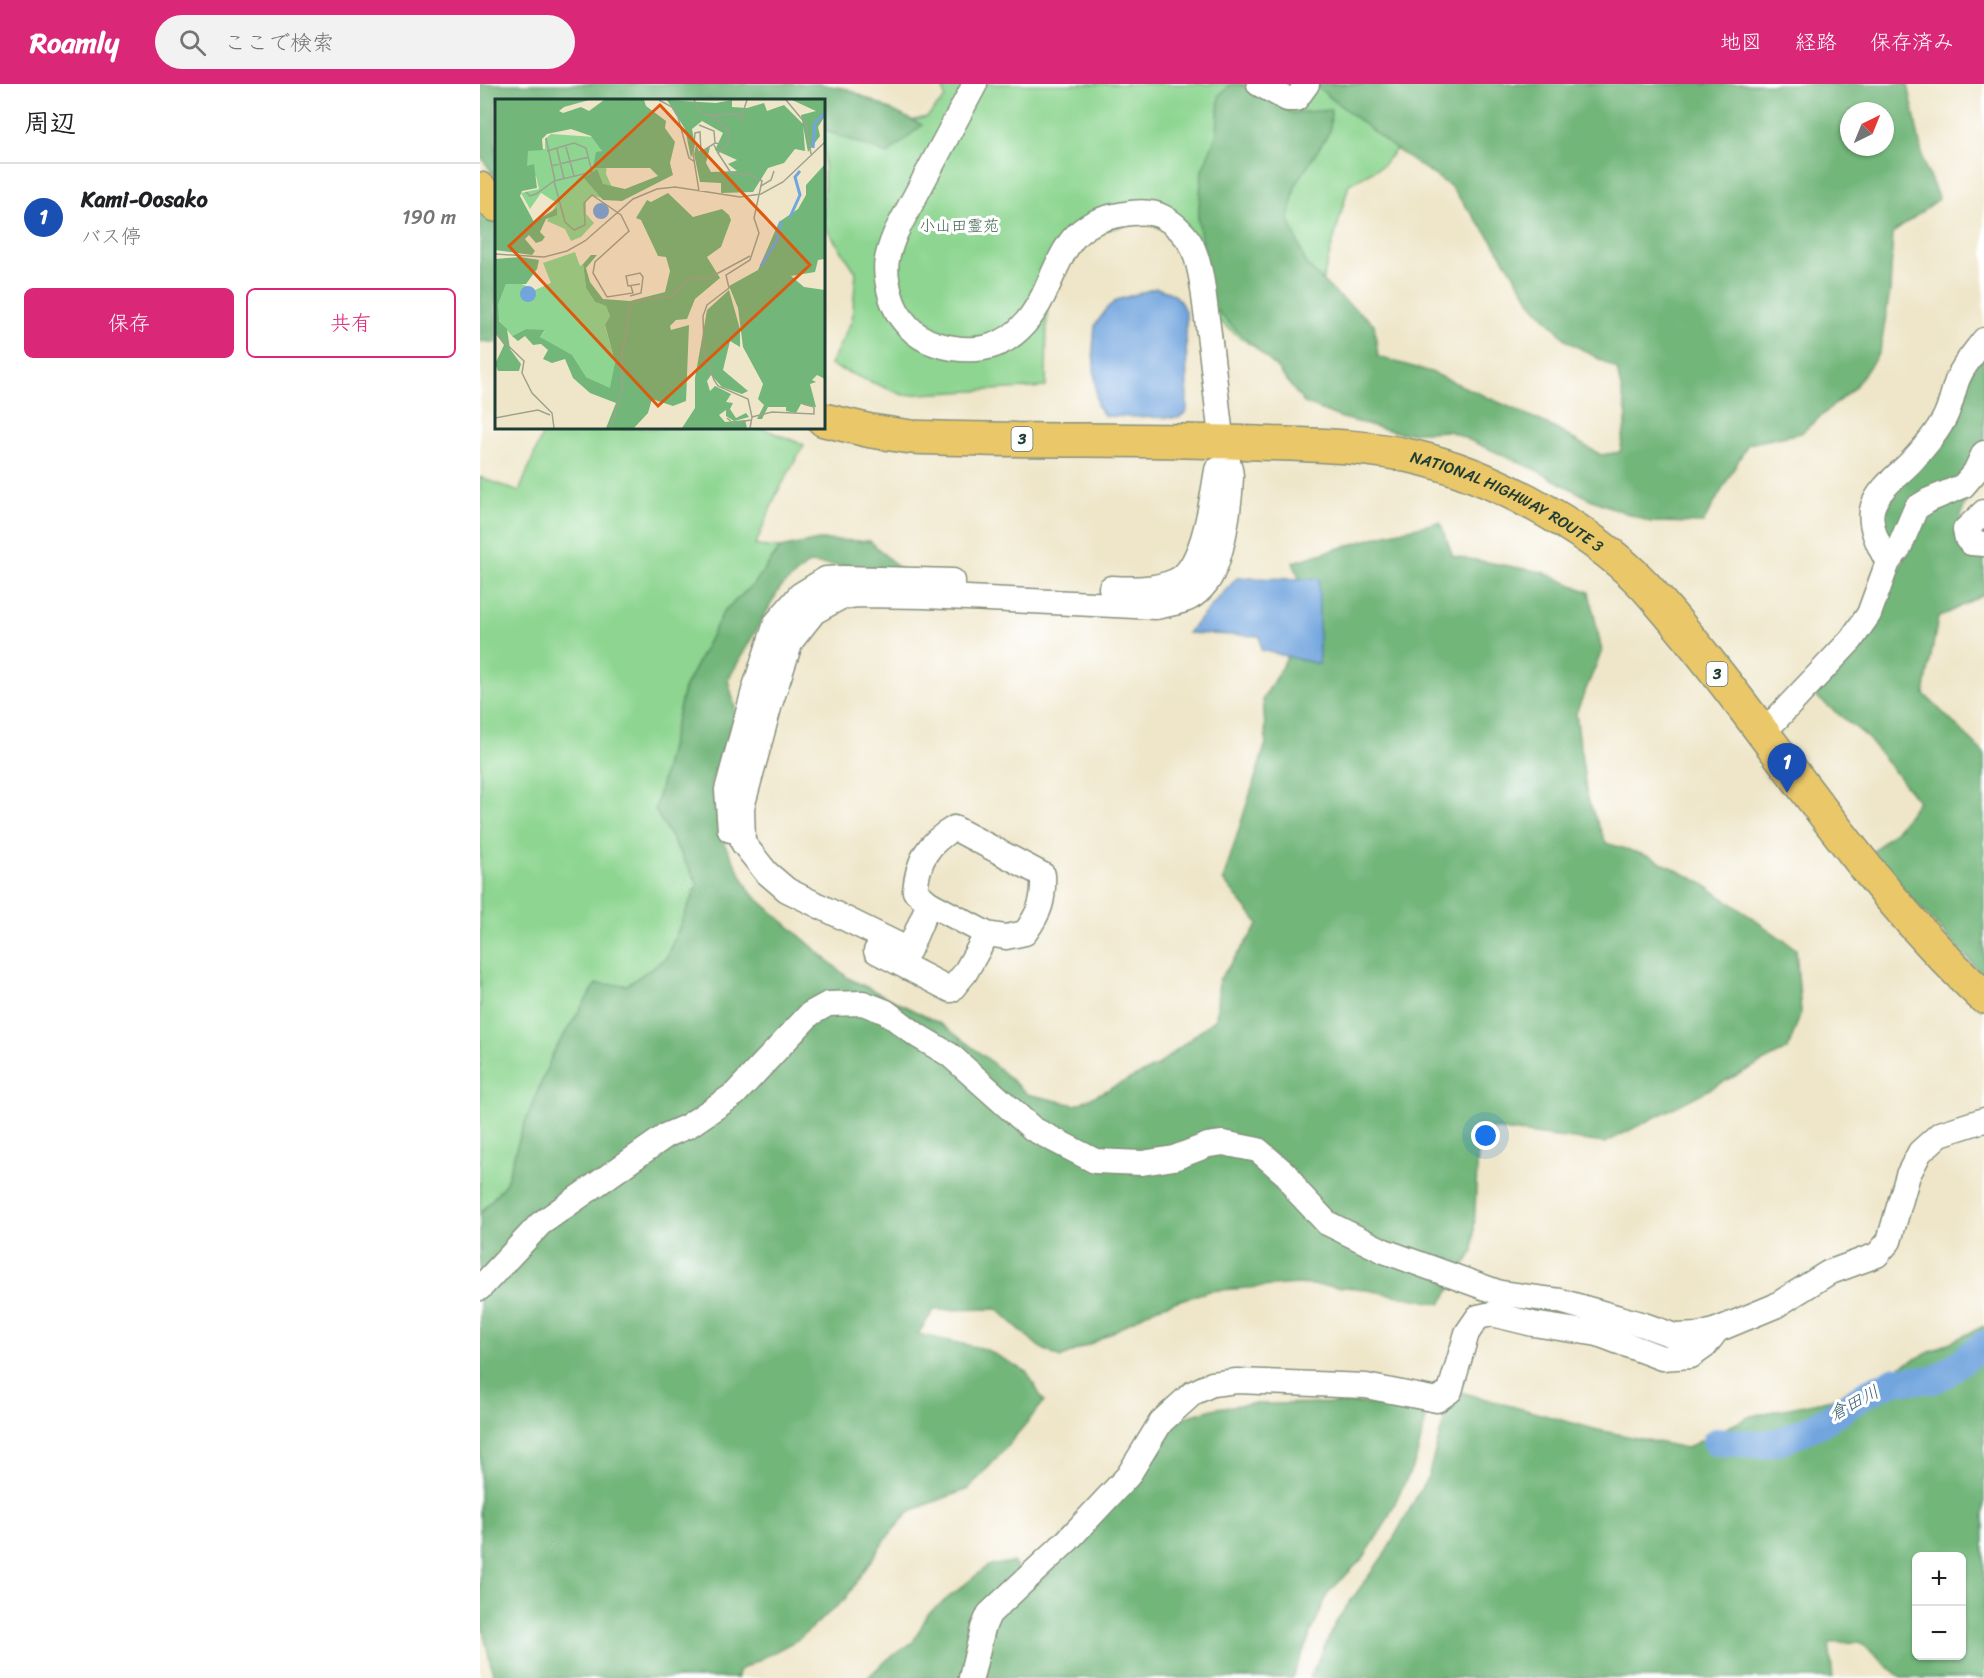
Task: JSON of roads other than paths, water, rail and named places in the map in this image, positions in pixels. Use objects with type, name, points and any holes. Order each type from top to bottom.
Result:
[{"type":"highway","points":[[480,189],[495,204]]},
{"type":"highway","name":"NATIONAL HIGHWAY ROUTE 3","points":[[825,420],[860,429],[911,437],[1222,441],[1346,447],[1417,458],[1498,486],[1553,515],[1589,539],[1653,594],[1864,864],[1952,967],[1984,997]]},
{"type":"street","points":[[929,903],[909,950],[787,890],[766,872],[743,843],[742,807],[770,704],[791,641],[814,612],[841,597],[858,595],[1156,607],[1192,598],[1208,580],[1219,555],[1231,475],[1222,441],[1201,273],[1191,244],[1172,222],[1155,213],[1139,212],[1102,218],[1082,231],[1073,239],[1062,256],[1042,299],[1026,323],[1005,341],[983,350],[955,350],[930,342],[906,325],[893,304],[886,279],[886,254],[975,84]]},
{"type":"street","points":[[1259,84],[1287,99],[1296,99],[1307,84]]},
{"type":"street","points":[[1888,562],[1880,549],[1871,521],[1873,507],[1880,493],[1928,444],[1946,417],[1958,378],[1984,340]]},
{"type":"street","points":[[987,934],[951,990],[767,894],[743,862],[728,826],[727,790],[755,687],[776,623],[800,595],[826,579],[910,579],[1141,589],[1177,580],[1193,563],[1204,538],[1222,441]]},
{"type":"street","points":[[1763,733],[1851,640],[1869,614],[1888,562],[1899,548],[1916,508],[1963,486],[1983,469]]},
{"type":"street","points":[[1974,537],[1966,514],[1983,469]]},
{"type":"street","points":[[1974,537],[1984,512]]},
{"type":"street","points":[[954,828],[1043,875],[1043,896],[1038,916],[1025,933],[1006,937],[987,934],[929,903],[915,891],[917,870],[926,850],[941,835],[954,828]]},
{"type":"street","points":[[480,1288],[540,1224],[667,1134],[687,1125],[735,1094],[810,1014],[828,1004],[863,1003],[886,1012],[918,1036],[950,1055],[1033,1129],[1095,1161],[1142,1163],[1174,1158],[1208,1145],[1223,1143],[1258,1150],[1288,1176],[1297,1191],[1327,1223],[1354,1238],[1394,1255],[1500,1293],[1560,1301],[1675,1336],[1700,1335],[1717,1330],[1775,1306],[1828,1273],[1877,1255],[1889,1241],[1908,1175],[1920,1152],[1940,1134],[1984,1120]]},
{"type":"street","points":[[971,1678],[983,1628],[989,1614],[1068,1540],[1128,1476],[1161,1422],[1193,1393],[1212,1384],[1237,1381],[1366,1386],[1437,1400],[1450,1391],[1467,1333],[1478,1317],[1492,1314],[1533,1324],[1598,1334],[1662,1358],[1692,1356],[1705,1346],[1717,1330]]},
{"type":"water","points":[[1156,288],[1176,296],[1186,314],[1187,411],[1179,418],[1105,416],[1097,406],[1093,349],[1095,325],[1108,307],[1117,300]]},
{"type":"water","points":[[1237,578],[1319,579],[1319,664],[1261,650],[1260,636],[1187,633]]},
{"type":"waterway","name":"倉田川","points":[[1716,1442],[1765,1444],[1784,1440],[1821,1423],[1867,1393],[1896,1380],[1934,1380],[1984,1344]]},
{"type":"place","name":"Kami-Oosako","points":[[1787,793]]},
{"type":"park label","name":"小山田霊苑","points":[[959,225]]}]
